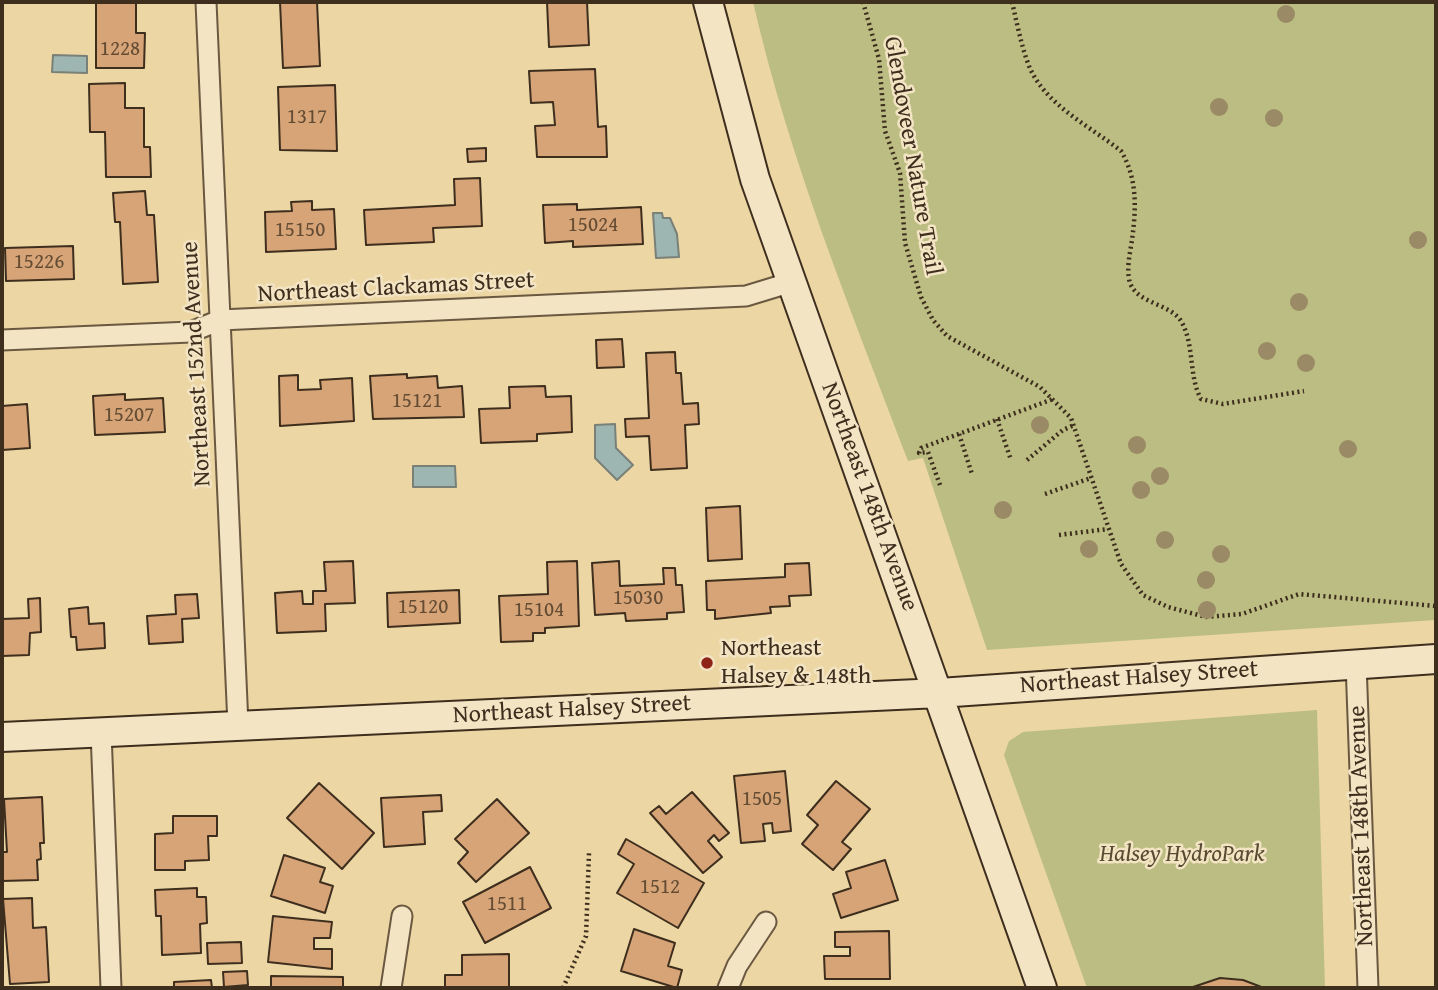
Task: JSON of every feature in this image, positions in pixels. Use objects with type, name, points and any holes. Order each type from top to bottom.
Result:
[{"type":"main road","name":"Northeast 148th Avenue","points":[[708,2],[755,179],[1042,988]]},
{"type":"main road","name":"Northeast Halsey Street","points":[[2,737],[939,693],[1436,659]]},
{"type":"street","name":"Northeast 152nd Avenue","points":[[206,2],[238,724]]},
{"type":"street","name":"Northeast Clackamas Street","points":[[2,340],[191,332],[220,320],[746,296],[792,282]]},
{"type":"street","name":"Northeast 148th Avenue","points":[[1356,663],[1368,988]]},
{"type":"street","points":[[102,732],[111,988]]},
{"type":"street","points":[[391,988],[402,916]]},
{"type":"street","points":[[728,988],[737,966],[766,922]]},
{"type":"path","name":"Glendoveer Nature Trail","points":[[863,2],[879,59],[885,131],[900,173],[905,243],[921,297],[933,320],[947,337],[1040,387],[1074,425],[1108,529],[1125,571],[1143,595],[1188,614],[1206,617],[1242,614],[1299,594],[1436,606]]},
{"type":"path","points":[[1012,2],[1030,68],[1037,79],[1057,103],[1121,151],[1128,161],[1133,178],[1135,213],[1129,281],[1142,296],[1169,309],[1182,323],[1193,382],[1201,399],[1223,404],[1304,391]]},
{"type":"path","points":[[940,485],[928,452],[922,454],[918,450],[1053,399]]},
{"type":"path","points":[[997,419],[1011,460]]},
{"type":"path","points":[[1027,460],[1063,429],[1074,425]]},
{"type":"path","points":[[959,434],[972,474]]},
{"type":"path","points":[[1045,494],[1091,478]]},
{"type":"path","points":[[1059,535],[1108,529]]},
{"type":"path","points":[[564,988],[586,936],[589,853]]},
{"type":"green space","points":[[753,2],[1436,2],[1436,620],[987,650],[923,458],[908,461],[843,291],[785,120]]},
{"type":"green space","name":"Halsey HydroPark","points":[[1317,710],[1325,988],[1087,988],[1004,755],[1009,741],[1023,732]]},
{"type":"water","points":[[53,55],[87,56],[87,73],[52,72]]},
{"type":"water","points":[[653,213],[662,213],[663,218],[670,218],[677,234],[679,257],[656,258]]},
{"type":"water","points":[[615,424],[616,448],[633,465],[617,480],[595,458],[595,425]]},
{"type":"water","points":[[413,466],[455,466],[456,487],[413,487]]},
{"type":"building","points":[[96,2],[136,2],[136,33],[145,33],[144,68],[96,68]]},
{"type":"building","points":[[280,2],[317,2],[320,66],[283,68]]},
{"type":"building","points":[[547,2],[587,2],[589,45],[549,47]]},
{"type":"building","points":[[595,69],[598,127],[606,126],[607,157],[537,157],[535,126],[555,125],[553,102],[531,103],[529,71]]},
{"type":"building","points":[[125,83],[125,108],[144,108],[144,147],[150,147],[151,177],[106,177],[105,132],[90,132],[89,84]]},
{"type":"building","points":[[335,85],[337,151],[280,150],[278,87]]},
{"type":"building","points":[[486,148],[486,161],[468,162],[467,149]]},
{"type":"building","points":[[480,178],[482,226],[433,228],[434,242],[366,245],[364,210],[455,205],[454,179]]},
{"type":"building","points":[[145,191],[147,215],[154,215],[158,282],[123,284],[120,222],[115,222],[113,193]]},
{"type":"building","points":[[312,201],[312,210],[334,209],[336,249],[266,252],[265,212],[292,211],[291,202]]},
{"type":"building","points":[[577,204],[577,210],[641,207],[643,244],[573,247],[573,241],[545,243],[543,205]]},
{"type":"building","points":[[73,246],[74,279],[6,281],[5,248]]},
{"type":"building","points":[[622,339],[624,367],[597,368],[596,340]]},
{"type":"building","points":[[675,352],[676,373],[681,373],[683,404],[698,403],[699,424],[685,425],[687,468],[651,470],[649,436],[626,437],[625,419],[649,418],[646,353]]},
{"type":"building","points":[[407,374],[407,378],[437,376],[438,388],[462,386],[464,417],[373,419],[370,376]]},
{"type":"building","points":[[298,375],[298,390],[321,389],[320,380],[352,378],[354,421],[280,426],[279,376]]},
{"type":"building","points":[[545,386],[546,397],[571,396],[572,432],[537,434],[537,441],[481,443],[479,409],[510,408],[509,387]]},
{"type":"building","points":[[125,394],[125,400],[163,398],[165,432],[95,435],[93,396]]},
{"type":"building","points":[[27,404],[30,448],[2,450],[2,406]]},
{"type":"building","points":[[740,506],[742,559],[708,561],[706,508]]},
{"type":"building","points":[[353,561],[355,603],[325,604],[326,631],[277,633],[275,593],[302,591],[303,604],[313,604],[313,591],[326,591],[324,562]]},
{"type":"building","points":[[577,561],[579,626],[545,628],[545,633],[533,633],[533,641],[501,642],[499,596],[548,594],[547,562]]},
{"type":"building","points":[[619,561],[620,586],[664,584],[663,568],[675,568],[676,585],[682,585],[684,612],[667,613],[667,619],[626,621],[625,613],[595,615],[592,563]]},
{"type":"building","points":[[809,563],[811,595],[789,596],[790,606],[770,607],[771,613],[715,619],[715,610],[707,610],[706,581],[785,577],[785,564]]},
{"type":"building","points":[[459,590],[460,623],[388,627],[387,593]]},
{"type":"building","points":[[197,594],[199,618],[182,619],[183,642],[149,644],[147,616],[176,614],[175,595]]},
{"type":"building","points":[[40,598],[41,632],[30,633],[29,655],[2,656],[2,619],[29,618],[28,599]]},
{"type":"building","points":[[88,607],[89,624],[104,623],[105,648],[77,650],[76,637],[71,637],[69,609]]},
{"type":"building","points":[[785,771],[791,831],[773,833],[772,823],[763,824],[765,841],[741,843],[734,776]]},
{"type":"building","points":[[836,781],[870,809],[842,842],[851,849],[833,870],[802,844],[818,825],[807,815]]},
{"type":"building","points":[[319,783],[374,833],[342,869],[287,818]]},
{"type":"building","points":[[692,792],[729,833],[719,841],[714,835],[708,841],[722,857],[703,873],[650,813],[659,806],[666,814]]},
{"type":"building","points":[[441,795],[442,811],[423,812],[425,844],[384,847],[381,798]]},
{"type":"building","points":[[42,797],[44,843],[40,843],[41,859],[37,860],[38,880],[2,881],[2,852],[7,852],[4,799]]},
{"type":"building","points":[[497,799],[529,833],[476,882],[458,863],[468,852],[455,839]]},
{"type":"building","points":[[173,816],[217,816],[217,836],[208,836],[209,860],[185,861],[185,870],[155,870],[155,834],[173,833]]},
{"type":"building","points":[[626,839],[704,883],[678,928],[617,893],[634,864],[618,854]]},
{"type":"building","points":[[284,855],[325,868],[320,882],[333,886],[325,913],[271,896]]},
{"type":"building","points":[[885,860],[898,900],[841,918],[833,894],[851,888],[846,872]]},
{"type":"building","points":[[530,867],[551,908],[485,943],[463,902]]},
{"type":"building","points":[[197,888],[197,897],[206,897],[207,923],[200,924],[201,953],[162,955],[161,916],[156,916],[155,890]]},
{"type":"building","points":[[32,898],[33,928],[46,927],[49,982],[10,984],[3,899]]},
{"type":"building","points":[[273,916],[332,922],[330,938],[314,938],[314,949],[332,949],[332,969],[268,962]]},
{"type":"building","points":[[634,929],[675,943],[668,966],[682,970],[677,988],[621,971]]},
{"type":"building","points":[[889,931],[890,979],[825,979],[824,956],[850,956],[850,947],[835,947],[835,932]]},
{"type":"building","points":[[241,942],[242,963],[208,964],[207,943]]},
{"type":"building","points":[[509,954],[509,988],[445,988],[445,975],[462,975],[462,955]]},
{"type":"building","points":[[247,971],[248,985],[224,987],[223,972]]},
{"type":"building","points":[[271,976],[343,977],[343,988],[271,988]]},
{"type":"building","points":[[1220,978],[1243,980],[1264,988],[1190,988]]},
{"type":"building","points":[[211,980],[212,988],[174,988],[174,982]]},
{"type":"place","name":"Northeast Halsey & 148th","points":[[707,663]]}]
